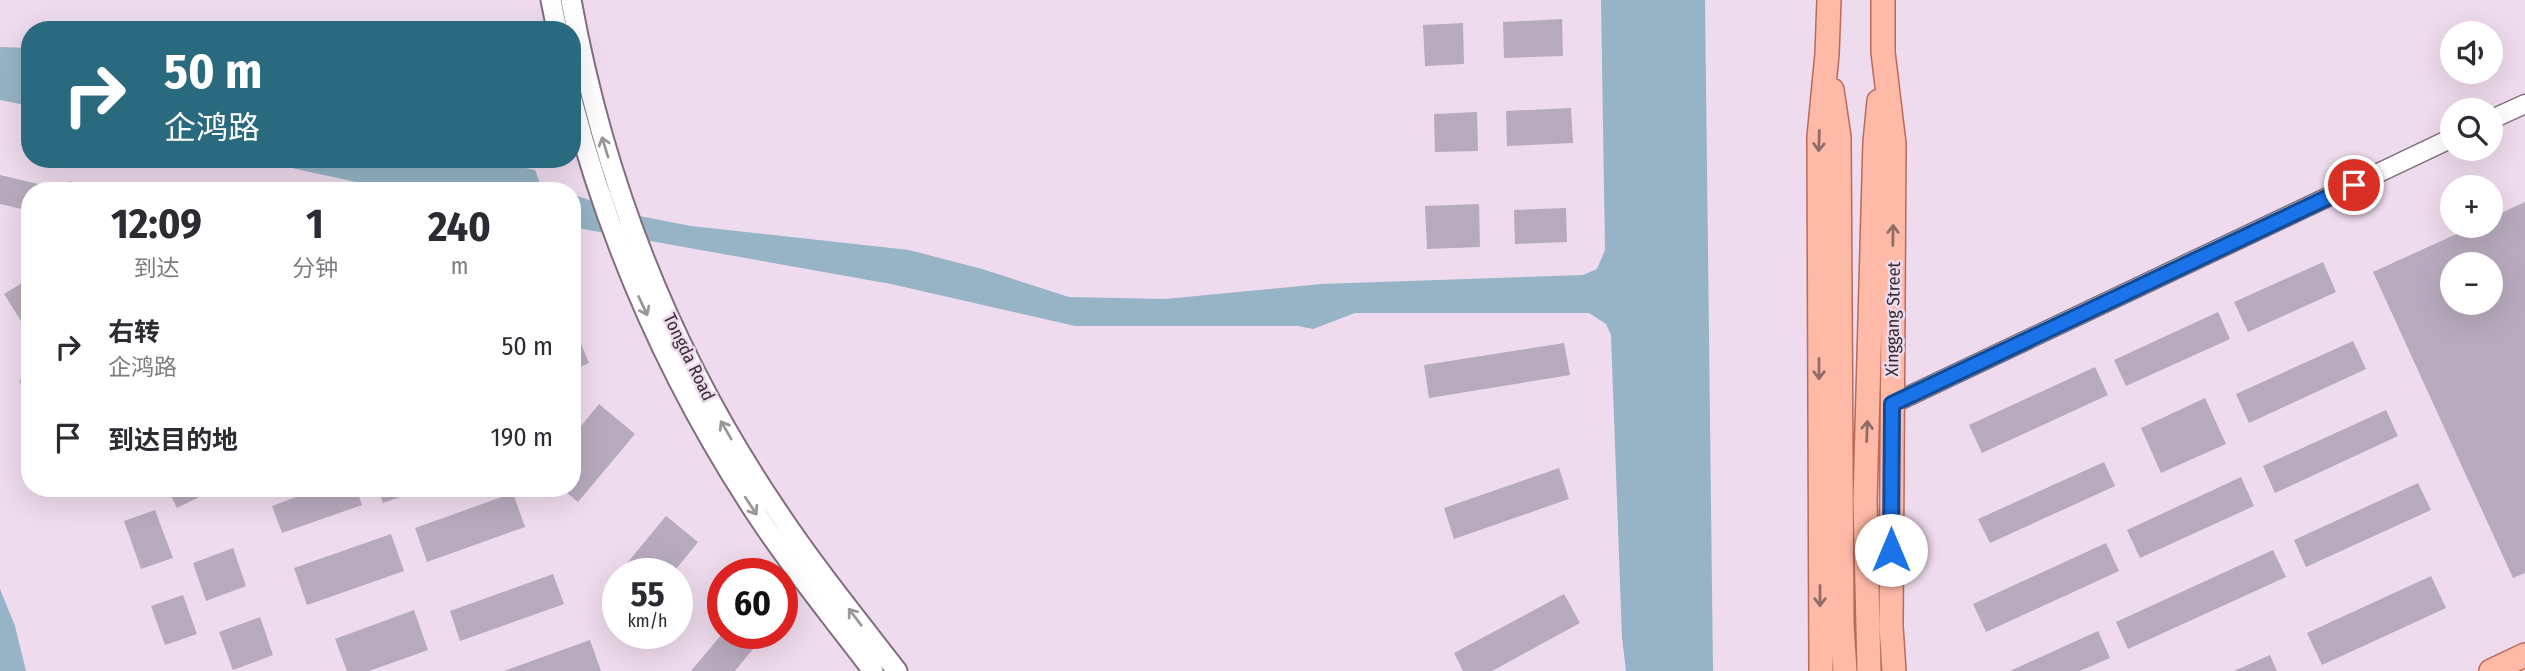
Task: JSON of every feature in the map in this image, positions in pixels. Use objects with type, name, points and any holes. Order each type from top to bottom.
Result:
[{"type":"main road","points":[[551,0],[555,21]]},
{"type":"main road","name":"Tongda Road","points":[[570,0],[574,21]]},
{"type":"main road","points":[[1821,671],[1819,137],[1829,0]]},
{"type":"main road","name":"Xinggang Street","points":[[1869,671],[1866,500],[1875,142],[1883,52],[1883,0]]},
{"type":"main road","name":"Xinggang Street","points":[[1883,52],[1894,144],[1891,626],[1894,671]]},
{"type":"main road","name":"Tongda Road","points":[[581,53],[588,86],[626,212],[626,241],[675,374],[728,470],[780,549],[873,671]]},
{"type":"main road","points":[[1826,54],[1839,137],[1842,625],[1845,671]]},
{"type":"main road","name":"Tongda Road","points":[[581,130],[603,204],[626,241],[744,460],[802,547],[897,671]]},
{"type":"main road","points":[[2491,671],[2525,655]]},
{"type":"street","points":[[2503,114],[2525,104]]},
{"type":"street","points":[[1892,404],[2440,144]]},
{"type":"water","points":[[1601,0],[1705,0],[1713,671],[1626,671],[1622,638],[1611,335],[1606,324],[1589,313],[1355,313],[1313,329],[1298,326],[1075,326],[891,284],[581,229],[581,197],[629,214],[691,226],[909,250],[982,269],[1069,297],[1165,299],[1321,284],[1583,275],[1597,269],[1605,250]]},
{"type":"water","points":[[0,47],[21,48],[21,104],[0,100]]},
{"type":"water","points":[[291,168],[526,168],[535,170],[540,182],[356,182]]},
{"type":"water","points":[[0,589],[15,626],[26,671],[0,671]]},
{"type":"building","points":[[1562,19],[1563,56],[1504,58],[1503,22]]},
{"type":"building","points":[[1463,23],[1464,64],[1425,66],[1423,25]]},
{"type":"building","points":[[1571,108],[1573,143],[1507,146],[1506,111]]},
{"type":"building","points":[[1477,112],[1478,151],[1435,152],[1434,114]]},
{"type":"building","points":[[0,175],[30,182],[21,182],[21,209],[0,204]]},
{"type":"building","points":[[2525,202],[2525,573],[2513,578],[2373,272],[2448,238],[2503,238],[2503,212]]},
{"type":"building","points":[[1479,204],[1480,247],[1427,249],[1425,206]]},
{"type":"building","points":[[1566,208],[1567,242],[1515,244],[1514,210]]},
{"type":"building","points":[[2323,262],[2336,292],[2248,332],[2234,302]]},
{"type":"building","points":[[21,284],[21,321],[4,294]]},
{"type":"building","points":[[2218,312],[2230,339],[2126,386],[2114,360]]},
{"type":"building","points":[[2353,341],[2366,369],[2249,423],[2236,394]]},
{"type":"building","points":[[581,343],[589,363],[581,366]]},
{"type":"building","points":[[1564,343],[1570,375],[1429,398],[1424,365]]},
{"type":"building","points":[[2095,367],[2108,395],[1982,453],[1969,425]]},
{"type":"building","points":[[2205,398],[2226,444],[2161,473],[2141,428]]},
{"type":"building","points":[[599,404],[635,434],[578,502],[572,497],[581,497],[581,426]]},
{"type":"building","points":[[2386,410],[2398,436],[2275,493],[2263,466]]},
{"type":"building","points":[[2104,462],[2115,486],[1990,543],[1978,519]]},
{"type":"building","points":[[1559,468],[1569,499],[1454,539],[1444,508]]},
{"type":"building","points":[[2241,477],[2254,506],[2140,558],[2127,530]]},
{"type":"building","points":[[2418,483],[2431,510],[2306,567],[2294,540]]},
{"type":"building","points":[[172,497],[199,497],[177,508]]},
{"type":"building","points":[[296,497],[359,497],[362,505],[282,533],[272,506]]},
{"type":"building","points":[[381,497],[400,497],[383,503]]},
{"type":"building","points":[[502,497],[514,497],[525,527],[427,562],[415,528]]},
{"type":"building","points":[[155,510],[173,558],[141,569],[124,521]]},
{"type":"building","points":[[666,516],[698,542],[685,558],[631,558]]},
{"type":"building","points":[[391,534],[404,571],[307,605],[294,568]]},
{"type":"building","points":[[2106,543],[2119,571],[1986,632],[1973,604]]},
{"type":"building","points":[[233,548],[246,586],[206,601],[193,563]]},
{"type":"building","points":[[2273,550],[2286,577],[2128,649],[2116,622]]},
{"type":"building","points":[[553,574],[564,604],[460,641],[450,611]]},
{"type":"building","points":[[2431,576],[2446,608],[2322,665],[2307,633]]},
{"type":"building","points":[[1564,594],[1580,623],[1492,671],[1463,671],[1454,653]]},
{"type":"building","points":[[183,595],[197,634],[165,645],[151,606]]},
{"type":"building","points":[[414,610],[428,650],[369,671],[347,671],[335,639]]},
{"type":"building","points":[[260,617],[273,655],[233,670],[219,632]]},
{"type":"building","points":[[2098,631],[2110,658],[2080,671],[2010,671]]},
{"type":"building","points":[[590,640],[601,671],[504,671]]},
{"type":"building","points":[[709,649],[753,649],[735,671],[691,671]]},
{"type":"building","points":[[2270,655],[2277,671],[2234,671]]},
{"type":"route","points":[[1891,550],[1892,404],[2354,185]]}]
